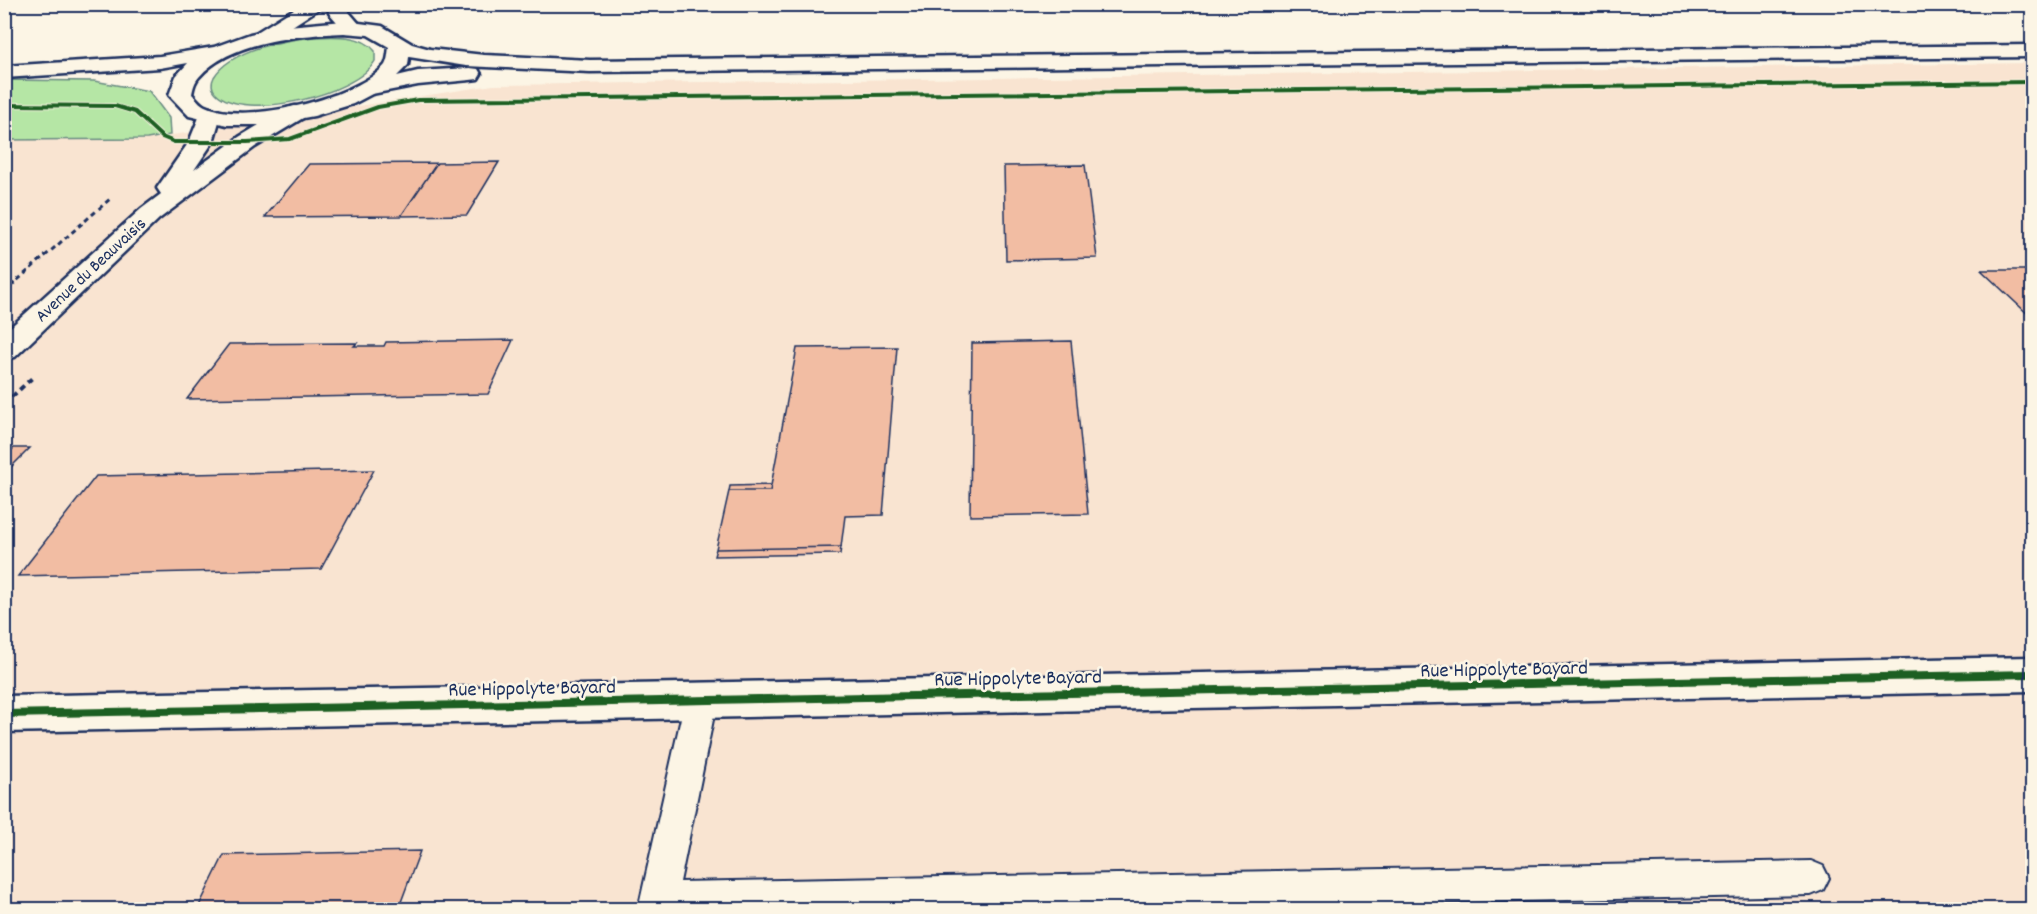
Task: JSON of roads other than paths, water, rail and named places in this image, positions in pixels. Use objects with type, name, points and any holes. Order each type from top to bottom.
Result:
[{"type":"main road","points":[[264,36],[317,4]]},
{"type":"main road","points":[[338,4],[339,14],[351,26]]},
{"type":"main road","points":[[4,72],[160,62],[223,51],[264,36],[310,27],[351,26],[383,33],[400,45],[418,52],[449,58],[590,66]]},
{"type":"main road","points":[[369,89],[394,69],[401,57],[400,45]]},
{"type":"main road","points":[[4,72],[96,77],[167,86],[182,83],[193,70],[223,51]]},
{"type":"main road","points":[[167,86],[180,95],[186,105],[210,115],[249,119],[295,113],[335,103],[369,89],[433,76],[590,66],[2032,51]]},
{"type":"main road","name":"Avenue du Beauvaisis","points":[[4,350],[150,213],[247,142],[295,113]]},
{"type":"main road","name":"Avenue du Beauvaisis","points":[[150,213],[201,142],[210,115]]},
{"type":"main road","name":"Rue Hippolyte Bayard","points":[[4,714],[2032,674]]},
{"type":"lane","points":[[700,700],[657,905],[1811,878]]}]
